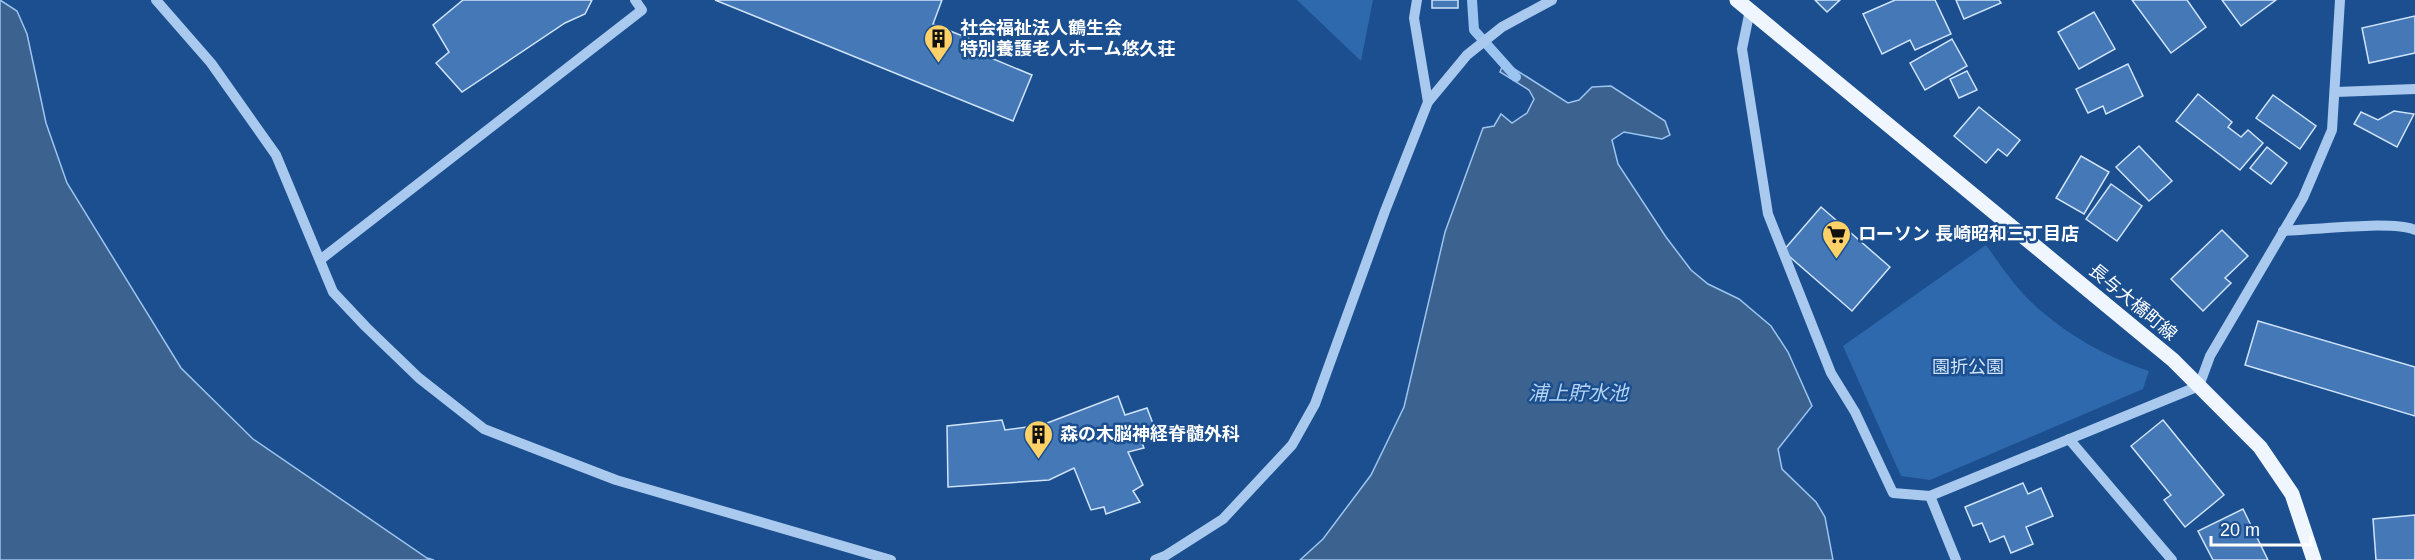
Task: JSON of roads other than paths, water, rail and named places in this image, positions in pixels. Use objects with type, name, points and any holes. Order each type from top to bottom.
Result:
[{"type":"main road","name":"長与大橋町線","points":[[1737,0],[2173,360],[2260,447],[2292,494],[2314,560]]},
{"type":"street","points":[[156,0],[211,63],[276,155],[333,292],[419,378],[484,429],[616,480],[891,560]]},
{"type":"street","points":[[320,260],[642,10],[635,0]]},
{"type":"street","points":[[1417,0],[1414,18],[1428,102]]},
{"type":"street","points":[[1155,560],[1223,519],[1292,445],[1316,404],[1385,211],[1428,102],[1467,56],[1502,27],[1552,0]]},
{"type":"street","points":[[1750,10],[1742,49],[1768,214],[1831,373],[1855,412],[1893,493],[1930,496],[2199,387],[2210,356],[2302,198],[2332,129],[2340,0]]},
{"type":"street","points":[[2336,92],[2415,89]]},
{"type":"street","points":[[2283,231],[2372,226],[2407,226],[2415,230]]},
{"type":"street","points":[[2069,439],[2172,560]]},
{"type":"street","points":[[1930,496],[1956,560]]},
{"type":"water","points":[[0,0],[17,11],[27,34],[46,123],[67,183],[181,368],[253,439],[427,558],[434,560],[0,560]]},
{"type":"water","name":"浦上貯水池","points":[[1502,67],[1513,68],[1568,103],[1579,100],[1592,87],[1611,86],[1665,121],[1670,135],[1662,139],[1624,132],[1612,140],[1618,164],[1666,237],[1691,270],[1708,284],[1739,299],[1771,326],[1788,352],[1812,406],[1778,449],[1782,469],[1816,502],[1825,517],[1833,560],[1300,560],[1323,539],[1371,475],[1404,407],[1445,232],[1483,128],[1494,126],[1501,114],[1512,123],[1527,113],[1534,99],[1529,90],[1500,72]]},
{"type":"waterway","points":[[1472,0],[1474,30],[1516,77]]},
{"type":"place","name":"社会福祉法人鶴生会 特別養護老人ホーム悠久荘","points":[[939,64]]},
{"type":"place","name":"ローソン 長崎昭和三丁目店","points":[[1837,260]]},
{"type":"place","name":"森の木脳神経脊髄外科","points":[[1039,460]]},
{"type":"park label","name":"園折公園","points":[[1968,367]]}]
